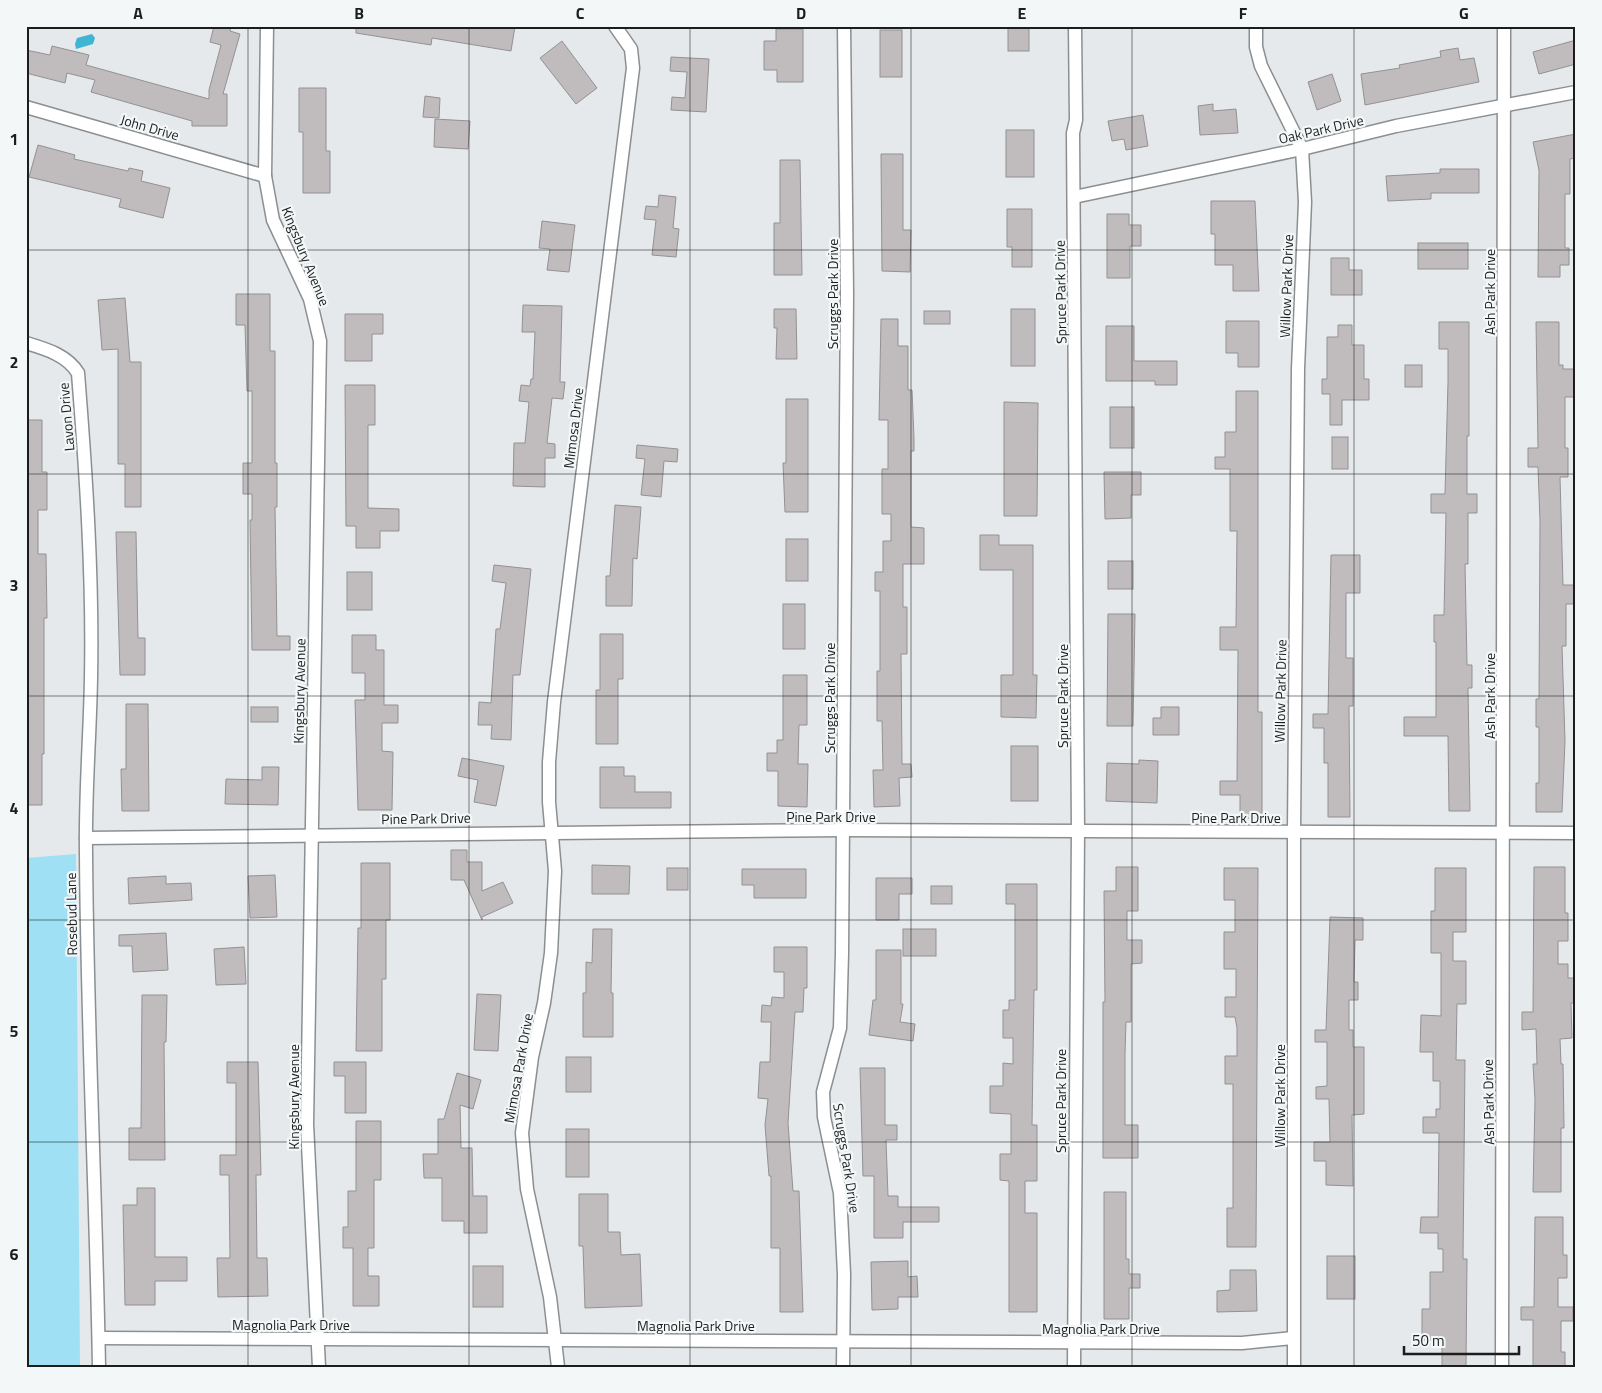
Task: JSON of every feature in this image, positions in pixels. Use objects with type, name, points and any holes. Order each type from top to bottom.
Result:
[{"type":"street","name":"Kingsbury Avenue","points":[[267,26],[265,176],[273,220],[310,299],[320,342],[307,1124],[319,1367]]},
{"type":"street","name":"Scruggs Park Drive","points":[[843,1367],[844,1274],[840,1193],[824,1117],[823,1092],[840,1028],[847,304],[844,26]]},
{"type":"street","name":"Spruce Park Drive","points":[[1074,1367],[1078,831],[1074,196],[1075,26]]},
{"type":"street","name":"Willow Park Drive","points":[[1256,26],[1256,47],[1260,66],[1302,150],[1305,202],[1298,369],[1294,832],[1294,1367]]},
{"type":"street","name":"Ash Park Drive","points":[[1502,1367],[1504,26]]},
{"type":"street","name":"Mimosa Drive","points":[[552,831],[549,762],[554,702],[634,68],[631,49],[618,29]]},
{"type":"street","name":"Oak Park Drive","points":[[1074,196],[1302,150],[1396,126],[1576,92]]},
{"type":"street","name":"John Drive","points":[[26,107],[265,176]]},
{"type":"street","name":"Lavon Drive","points":[[26,343],[56,354],[72,364],[78,373],[85,460]]},
{"type":"street","name":"Rosebud Lane","points":[[85,460],[92,676],[86,838],[88,1006],[99,1367]]},
{"type":"street","name":"Pine Park Drive","points":[[86,838],[552,831],[843,830],[1576,834]]},
{"type":"street","name":"Mimosa Park Drive","points":[[552,831],[555,871],[551,953],[544,1003],[532,1058],[522,1133],[527,1189],[550,1297],[558,1367]]},
{"type":"street","name":"Magnolia Park Drive","points":[[99,1338],[1242,1344],[1293,1338]]},
{"type":"shaded area","points":[[92,34],[95,38],[93,44],[76,49],[77,38]]},
{"type":"shaded area","points":[[76,854],[80,1367],[26,1367],[26,858]]},
{"type":"building","points":[[214,26],[231,26],[230,31],[240,34],[223,94],[227,94],[227,126],[192,126],[192,121],[91,92],[95,80],[67,73],[65,83],[26,73],[26,50],[50,55],[52,46],[89,55],[86,65],[209,99],[209,90],[221,45],[210,42]]},
{"type":"building","points":[[356,26],[515,26],[511,51],[432,38],[431,45],[356,33]]},
{"type":"building","points":[[1008,26],[1029,26],[1029,51],[1008,51]]},
{"type":"building","points":[[776,29],[803,29],[803,82],[777,82],[777,70],[764,70],[764,41],[776,41]]},
{"type":"building","points":[[880,30],[902,30],[902,77],[880,77]]},
{"type":"building","points":[[1576,40],[1576,64],[1539,74],[1533,52]]},
{"type":"building","points":[[562,41],[597,88],[576,104],[540,58]]},
{"type":"building","points":[[1458,48],[1460,60],[1474,58],[1479,82],[1365,105],[1361,74],[1400,68],[1399,65],[1441,57],[1440,51]]},
{"type":"building","points":[[671,57],[709,59],[706,112],[671,110],[672,97],[685,98],[687,72],[670,71]]},
{"type":"building","points":[[1332,74],[1341,101],[1317,110],[1308,82]]},
{"type":"building","points":[[299,88],[326,88],[326,151],[330,151],[330,193],[303,193],[303,132],[299,132]]},
{"type":"building","points":[[425,96],[440,98],[439,118],[423,117]]},
{"type":"building","points":[[1213,104],[1213,111],[1236,109],[1238,133],[1200,135],[1198,106]]},
{"type":"building","points":[[1143,115],[1148,146],[1126,150],[1124,139],[1112,141],[1108,121]]},
{"type":"building","points":[[435,119],[470,121],[468,149],[434,147]]},
{"type":"building","points":[[1006,130],[1034,130],[1034,177],[1006,177]]},
{"type":"building","points":[[1576,134],[1576,158],[1570,159],[1570,194],[1565,194],[1565,248],[1569,248],[1569,265],[1560,265],[1560,277],[1538,277],[1539,170],[1533,142]]},
{"type":"building","points":[[38,145],[75,155],[74,159],[128,171],[129,168],[143,171],[141,181],[170,188],[163,218],[119,207],[121,199],[29,177]]},
{"type":"building","points":[[881,154],[903,154],[903,230],[911,230],[910,272],[882,271]]},
{"type":"building","points":[[780,160],[800,160],[802,275],[774,275],[774,223],[780,223]]},
{"type":"building","points":[[1440,169],[1479,169],[1479,193],[1431,193],[1431,199],[1388,201],[1386,176],[1440,173]]},
{"type":"building","points":[[659,195],[676,197],[673,228],[679,229],[676,257],[652,255],[656,220],[644,219],[646,206],[658,207]]},
{"type":"building","points":[[1211,201],[1255,201],[1259,291],[1233,291],[1233,265],[1215,265],[1215,234],[1211,234]]},
{"type":"building","points":[[1007,209],[1032,209],[1032,267],[1012,267],[1012,247],[1007,247]]},
{"type":"building","points":[[1107,214],[1129,214],[1129,225],[1141,225],[1141,246],[1130,246],[1130,278],[1107,278]]},
{"type":"building","points":[[542,221],[575,225],[569,272],[547,270],[550,249],[539,248]]},
{"type":"building","points":[[1418,243],[1468,243],[1468,269],[1418,269]]},
{"type":"building","points":[[1331,258],[1349,258],[1349,270],[1362,270],[1362,295],[1331,295]]},
{"type":"building","points":[[236,294],[270,294],[270,351],[275,351],[277,636],[290,636],[290,650],[252,650],[250,520],[252,520],[252,494],[243,494],[243,463],[252,463],[252,391],[247,391],[245,325],[236,325]]},
{"type":"building","points":[[125,298],[130,362],[141,362],[141,507],[125,507],[125,464],[118,464],[118,349],[102,350],[98,300]]},
{"type":"building","points":[[523,305],[562,306],[560,382],[565,382],[563,399],[552,398],[547,443],[555,444],[555,458],[545,458],[545,487],[513,486],[514,443],[525,443],[529,402],[519,401],[521,385],[530,386],[531,379],[533,379],[535,332],[522,332]]},
{"type":"building","points":[[774,309],[796,309],[797,359],[776,359],[777,328],[774,328]]},
{"type":"building","points":[[1011,309],[1035,309],[1035,366],[1011,366]]},
{"type":"building","points":[[924,311],[950,311],[950,324],[924,324]]},
{"type":"building","points":[[345,314],[383,314],[383,334],[372,334],[372,361],[345,361]]},
{"type":"building","points":[[881,319],[898,319],[898,346],[908,346],[908,390],[912,390],[914,438],[914,451],[911,451],[911,527],[924,528],[924,564],[903,564],[903,607],[907,607],[907,654],[901,654],[902,764],[911,764],[912,777],[899,778],[900,806],[874,807],[873,770],[883,770],[882,721],[877,721],[877,671],[880,671],[880,591],[875,591],[875,572],[883,572],[883,541],[891,541],[891,514],[882,514],[882,469],[888,469],[888,420],[879,420]]},
{"type":"building","points":[[1226,321],[1259,321],[1259,367],[1238,367],[1238,353],[1226,353]]},
{"type":"building","points":[[1439,322],[1469,322],[1467,494],[1477,494],[1477,513],[1468,513],[1468,564],[1465,564],[1467,665],[1472,665],[1472,688],[1468,688],[1470,811],[1449,811],[1448,736],[1404,736],[1404,717],[1436,717],[1434,615],[1444,615],[1446,513],[1431,513],[1431,494],[1445,494],[1448,382],[1448,349],[1439,349]]},
{"type":"building","points":[[1536,322],[1559,322],[1559,365],[1563,365],[1563,369],[1576,369],[1576,397],[1565,397],[1565,448],[1568,448],[1568,477],[1560,477],[1563,585],[1576,585],[1576,604],[1566,604],[1566,646],[1562,646],[1565,741],[1562,812],[1536,812],[1536,783],[1539,783],[1539,727],[1536,727],[1536,699],[1539,699],[1540,521],[1538,467],[1528,467],[1528,448],[1538,448]]},
{"type":"building","points":[[1338,325],[1352,325],[1352,345],[1364,345],[1364,379],[1369,379],[1369,400],[1342,400],[1342,425],[1330,425],[1330,394],[1322,394],[1322,379],[1327,379],[1327,337],[1338,337]]},
{"type":"building","points":[[1106,326],[1134,326],[1134,361],[1177,361],[1177,385],[1155,385],[1155,381],[1106,381]]},
{"type":"building","points":[[1405,365],[1422,365],[1422,387],[1405,387]]},
{"type":"building","points":[[345,385],[375,385],[375,425],[368,425],[368,508],[399,509],[399,531],[380,531],[380,548],[356,548],[356,526],[346,526]]},
{"type":"building","points":[[1236,391],[1258,391],[1258,712],[1262,712],[1262,818],[1240,818],[1240,795],[1220,795],[1220,781],[1237,781],[1238,650],[1220,650],[1220,627],[1236,627],[1237,531],[1230,531],[1230,469],[1215,469],[1215,457],[1225,457],[1225,432],[1236,432]]},
{"type":"building","points":[[786,399],[808,399],[808,512],[785,512],[783,463],[786,463]]},
{"type":"building","points":[[1004,402],[1038,403],[1037,516],[1004,516]]},
{"type":"building","points":[[1110,407],[1134,407],[1134,448],[1110,448]]},
{"type":"building","points":[[26,420],[42,420],[42,472],[47,472],[47,510],[38,510],[38,554],[46,554],[47,618],[44,618],[42,805],[26,805]]},
{"type":"building","points":[[1332,437],[1348,437],[1348,469],[1332,469]]},
{"type":"building","points":[[637,445],[678,449],[677,462],[664,461],[661,497],[641,495],[645,459],[636,458]]},
{"type":"building","points":[[1104,472],[1141,472],[1141,495],[1131,495],[1131,518],[1105,519]]},
{"type":"building","points":[[615,505],[641,507],[637,559],[633,558],[632,606],[606,606],[606,576],[610,576]]},
{"type":"building","points":[[116,532],[136,532],[138,638],[145,638],[145,675],[120,675]]},
{"type":"building","points":[[980,535],[999,535],[999,545],[1033,545],[1033,675],[1037,675],[1036,718],[1001,717],[1001,675],[1013,675],[1013,570],[980,570]]},
{"type":"building","points":[[786,539],[808,539],[808,581],[786,581]]},
{"type":"building","points":[[1331,555],[1360,555],[1360,593],[1346,593],[1346,658],[1353,658],[1353,706],[1349,706],[1350,817],[1328,817],[1328,763],[1324,763],[1324,728],[1313,728],[1313,714],[1328,714]]},
{"type":"building","points":[[1108,561],[1133,561],[1133,589],[1108,589]]},
{"type":"building","points":[[494,565],[531,569],[520,675],[513,675],[511,740],[491,739],[492,725],[478,725],[479,702],[491,703],[496,629],[500,629],[506,583],[492,581]]},
{"type":"building","points":[[347,572],[372,572],[372,610],[347,610]]},
{"type":"building","points":[[783,604],[805,604],[805,649],[783,649]]},
{"type":"building","points":[[1108,614],[1135,614],[1133,726],[1107,726]]},
{"type":"building","points":[[600,634],[623,634],[623,679],[618,679],[618,744],[596,744],[596,690],[600,690]]},
{"type":"building","points":[[352,635],[376,635],[376,650],[384,650],[384,705],[398,705],[398,723],[382,723],[382,751],[393,752],[392,810],[358,810],[355,700],[365,700],[365,673],[352,673]]},
{"type":"building","points":[[783,675],[807,675],[807,725],[799,725],[798,764],[808,764],[807,807],[778,806],[778,771],[767,771],[767,753],[777,753],[777,740],[783,740]]},
{"type":"building","points":[[126,704],[148,704],[149,811],[122,811],[121,769],[126,769]]},
{"type":"building","points":[[251,707],[278,707],[278,722],[251,722]]},
{"type":"building","points":[[1161,707],[1179,707],[1179,735],[1153,735],[1153,718],[1161,718]]},
{"type":"building","points":[[1011,746],[1038,746],[1038,801],[1011,801]]},
{"type":"building","points":[[462,758],[504,766],[496,806],[474,802],[478,780],[458,776]]},
{"type":"building","points":[[1139,760],[1158,761],[1157,803],[1106,801],[1107,763],[1139,764]]},
{"type":"building","points":[[262,767],[279,767],[278,805],[225,804],[226,779],[262,780]]},
{"type":"building","points":[[600,767],[624,767],[624,776],[635,776],[635,792],[671,792],[671,808],[600,808]]},
{"type":"building","points":[[451,850],[467,850],[467,862],[482,862],[482,891],[503,882],[513,903],[482,917],[482,920],[464,880],[451,880]]},
{"type":"building","points":[[361,863],[390,863],[390,920],[386,920],[386,979],[382,979],[382,1051],[356,1051],[358,928],[361,928]]},
{"type":"building","points":[[592,865],[630,866],[629,894],[592,894]]},
{"type":"building","points":[[1116,867],[1138,867],[1138,911],[1127,911],[1127,940],[1142,940],[1142,963],[1131,964],[1131,1022],[1126,1022],[1125,1125],[1138,1125],[1138,1158],[1103,1158],[1104,891],[1116,891]]},
{"type":"building","points":[[1534,867],[1565,867],[1565,913],[1568,913],[1568,941],[1558,941],[1558,964],[1568,964],[1568,978],[1576,978],[1576,1003],[1571,1003],[1572,1038],[1560,1039],[1561,1064],[1563,1064],[1564,1128],[1561,1128],[1561,1192],[1533,1192],[1535,1100],[1533,1064],[1537,1064],[1536,1029],[1522,1030],[1522,1012],[1533,1012]]},
{"type":"building","points":[[667,868],[688,868],[688,890],[667,890]]},
{"type":"building","points":[[1224,868],[1258,868],[1256,1247],[1227,1247],[1227,1208],[1233,1208],[1233,1084],[1225,1084],[1225,1056],[1237,1056],[1237,1028],[1235,1017],[1225,1017],[1225,997],[1236,997],[1236,969],[1224,969],[1224,932],[1235,932],[1235,900],[1224,900]]},
{"type":"building","points":[[1435,868],[1466,868],[1466,932],[1453,932],[1453,961],[1466,961],[1466,1004],[1457,1004],[1456,1060],[1465,1060],[1463,1259],[1467,1259],[1466,1367],[1442,1367],[1442,1340],[1422,1340],[1422,1309],[1430,1309],[1430,1272],[1443,1272],[1443,1249],[1438,1249],[1438,1233],[1420,1233],[1421,1217],[1438,1217],[1439,1133],[1423,1133],[1423,1117],[1436,1117],[1436,1109],[1440,1109],[1440,1081],[1433,1081],[1433,1052],[1420,1052],[1421,1015],[1441,1016],[1441,953],[1431,953],[1431,911],[1435,911]]},
{"type":"building","points":[[742,869],[806,869],[806,898],[754,898],[754,885],[742,885]]},
{"type":"building","points":[[275,875],[277,917],[250,918],[248,876]]},
{"type":"building","points":[[166,876],[166,884],[191,883],[192,900],[129,904],[128,878]]},
{"type":"building","points":[[876,878],[912,878],[912,894],[899,894],[899,920],[876,920]]},
{"type":"building","points":[[1006,884],[1037,884],[1037,990],[1034,990],[1032,1125],[1037,1125],[1037,1181],[1025,1181],[1025,1213],[1037,1213],[1037,1312],[1009,1312],[1009,1181],[1000,1180],[1000,1154],[1011,1154],[1011,1114],[990,1113],[990,1086],[1003,1086],[1003,1063],[1013,1064],[1013,1038],[1003,1038],[1003,1010],[1009,1010],[1009,1000],[1015,1000],[1015,904],[1006,904]]},
{"type":"building","points":[[931,886],[952,886],[952,904],[931,904]]},
{"type":"building","points":[[1330,917],[1363,918],[1363,940],[1355,940],[1354,982],[1358,982],[1358,1000],[1349,1000],[1349,1030],[1353,1030],[1353,1047],[1364,1047],[1364,1114],[1352,1115],[1353,1186],[1326,1185],[1326,1161],[1314,1161],[1314,1142],[1330,1142],[1329,1099],[1316,1099],[1316,1087],[1327,1086],[1327,1042],[1315,1042],[1315,1030],[1326,1030]]},
{"type":"building","points":[[593,929],[612,929],[611,993],[613,993],[613,1037],[583,1037],[583,993],[586,993],[586,962],[592,963]]},
{"type":"building","points":[[903,929],[936,929],[936,956],[903,956]]},
{"type":"building","points":[[166,933],[168,970],[133,972],[132,946],[119,946],[119,935]]},
{"type":"building","points":[[244,947],[246,984],[216,985],[214,949]]},
{"type":"building","points":[[774,947],[807,947],[807,988],[804,988],[803,1012],[795,1012],[788,1123],[793,1191],[799,1191],[803,1312],[780,1312],[780,1248],[771,1248],[771,1176],[769,1176],[765,1125],[768,1099],[758,1098],[760,1062],[770,1062],[771,1022],[761,1022],[762,1005],[771,1006],[772,997],[784,998],[784,972],[774,972]]},
{"type":"building","points":[[876,950],[901,950],[901,1004],[903,1004],[900,1022],[915,1024],[913,1041],[869,1035],[873,1000],[876,1000]]},
{"type":"building","points":[[477,994],[501,995],[498,1051],[474,1050]]},
{"type":"building","points":[[142,995],[167,995],[166,1042],[164,1042],[165,1160],[129,1160],[129,1128],[141,1128]]},
{"type":"building","points":[[566,1057],[591,1057],[591,1092],[566,1092]]},
{"type":"building","points":[[227,1062],[258,1062],[261,1175],[256,1175],[257,1258],[267,1258],[268,1296],[218,1297],[217,1258],[230,1258],[229,1175],[220,1175],[220,1155],[236,1155],[236,1083],[227,1083]]},
{"type":"building","points":[[334,1062],[366,1062],[366,1113],[345,1113],[345,1076],[334,1076]]},
{"type":"building","points":[[860,1068],[885,1068],[885,1125],[897,1125],[897,1140],[886,1140],[888,1196],[898,1196],[898,1207],[939,1207],[939,1222],[903,1222],[903,1238],[874,1238],[874,1176],[863,1176]]},
{"type":"building","points":[[457,1073],[481,1080],[473,1109],[460,1105],[461,1148],[472,1148],[473,1196],[487,1196],[487,1233],[464,1233],[464,1221],[442,1221],[442,1178],[424,1178],[423,1154],[438,1154],[438,1119],[444,1119]]},
{"type":"building","points":[[356,1121],[381,1121],[381,1180],[374,1180],[374,1248],[368,1248],[368,1276],[379,1276],[379,1306],[353,1306],[353,1248],[343,1248],[343,1227],[348,1227],[348,1191],[356,1191]]},
{"type":"building","points":[[566,1129],[589,1129],[589,1177],[566,1177]]},
{"type":"building","points":[[137,1188],[155,1188],[155,1257],[187,1257],[187,1281],[155,1281],[155,1305],[125,1305],[123,1205],[137,1205]]},
{"type":"building","points":[[1104,1192],[1126,1192],[1126,1259],[1129,1259],[1129,1274],[1140,1274],[1140,1288],[1129,1288],[1129,1319],[1104,1319]]},
{"type":"building","points":[[579,1194],[608,1194],[608,1232],[620,1232],[621,1255],[640,1254],[642,1306],[585,1308],[583,1246],[579,1246]]},
{"type":"building","points":[[1535,1217],[1563,1217],[1563,1255],[1567,1255],[1567,1278],[1558,1278],[1558,1307],[1573,1307],[1573,1321],[1561,1321],[1561,1352],[1565,1352],[1565,1367],[1533,1367],[1533,1320],[1521,1320],[1521,1307],[1534,1307]]},
{"type":"building","points":[[1327,1256],[1355,1256],[1355,1299],[1327,1299]]},
{"type":"building","points":[[908,1261],[908,1277],[917,1276],[918,1297],[898,1297],[898,1309],[872,1310],[871,1262]]},
{"type":"building","points":[[473,1266],[503,1266],[503,1307],[473,1307]]},
{"type":"building","points":[[1230,1270],[1256,1270],[1257,1311],[1217,1312],[1217,1291],[1230,1290]]}]
